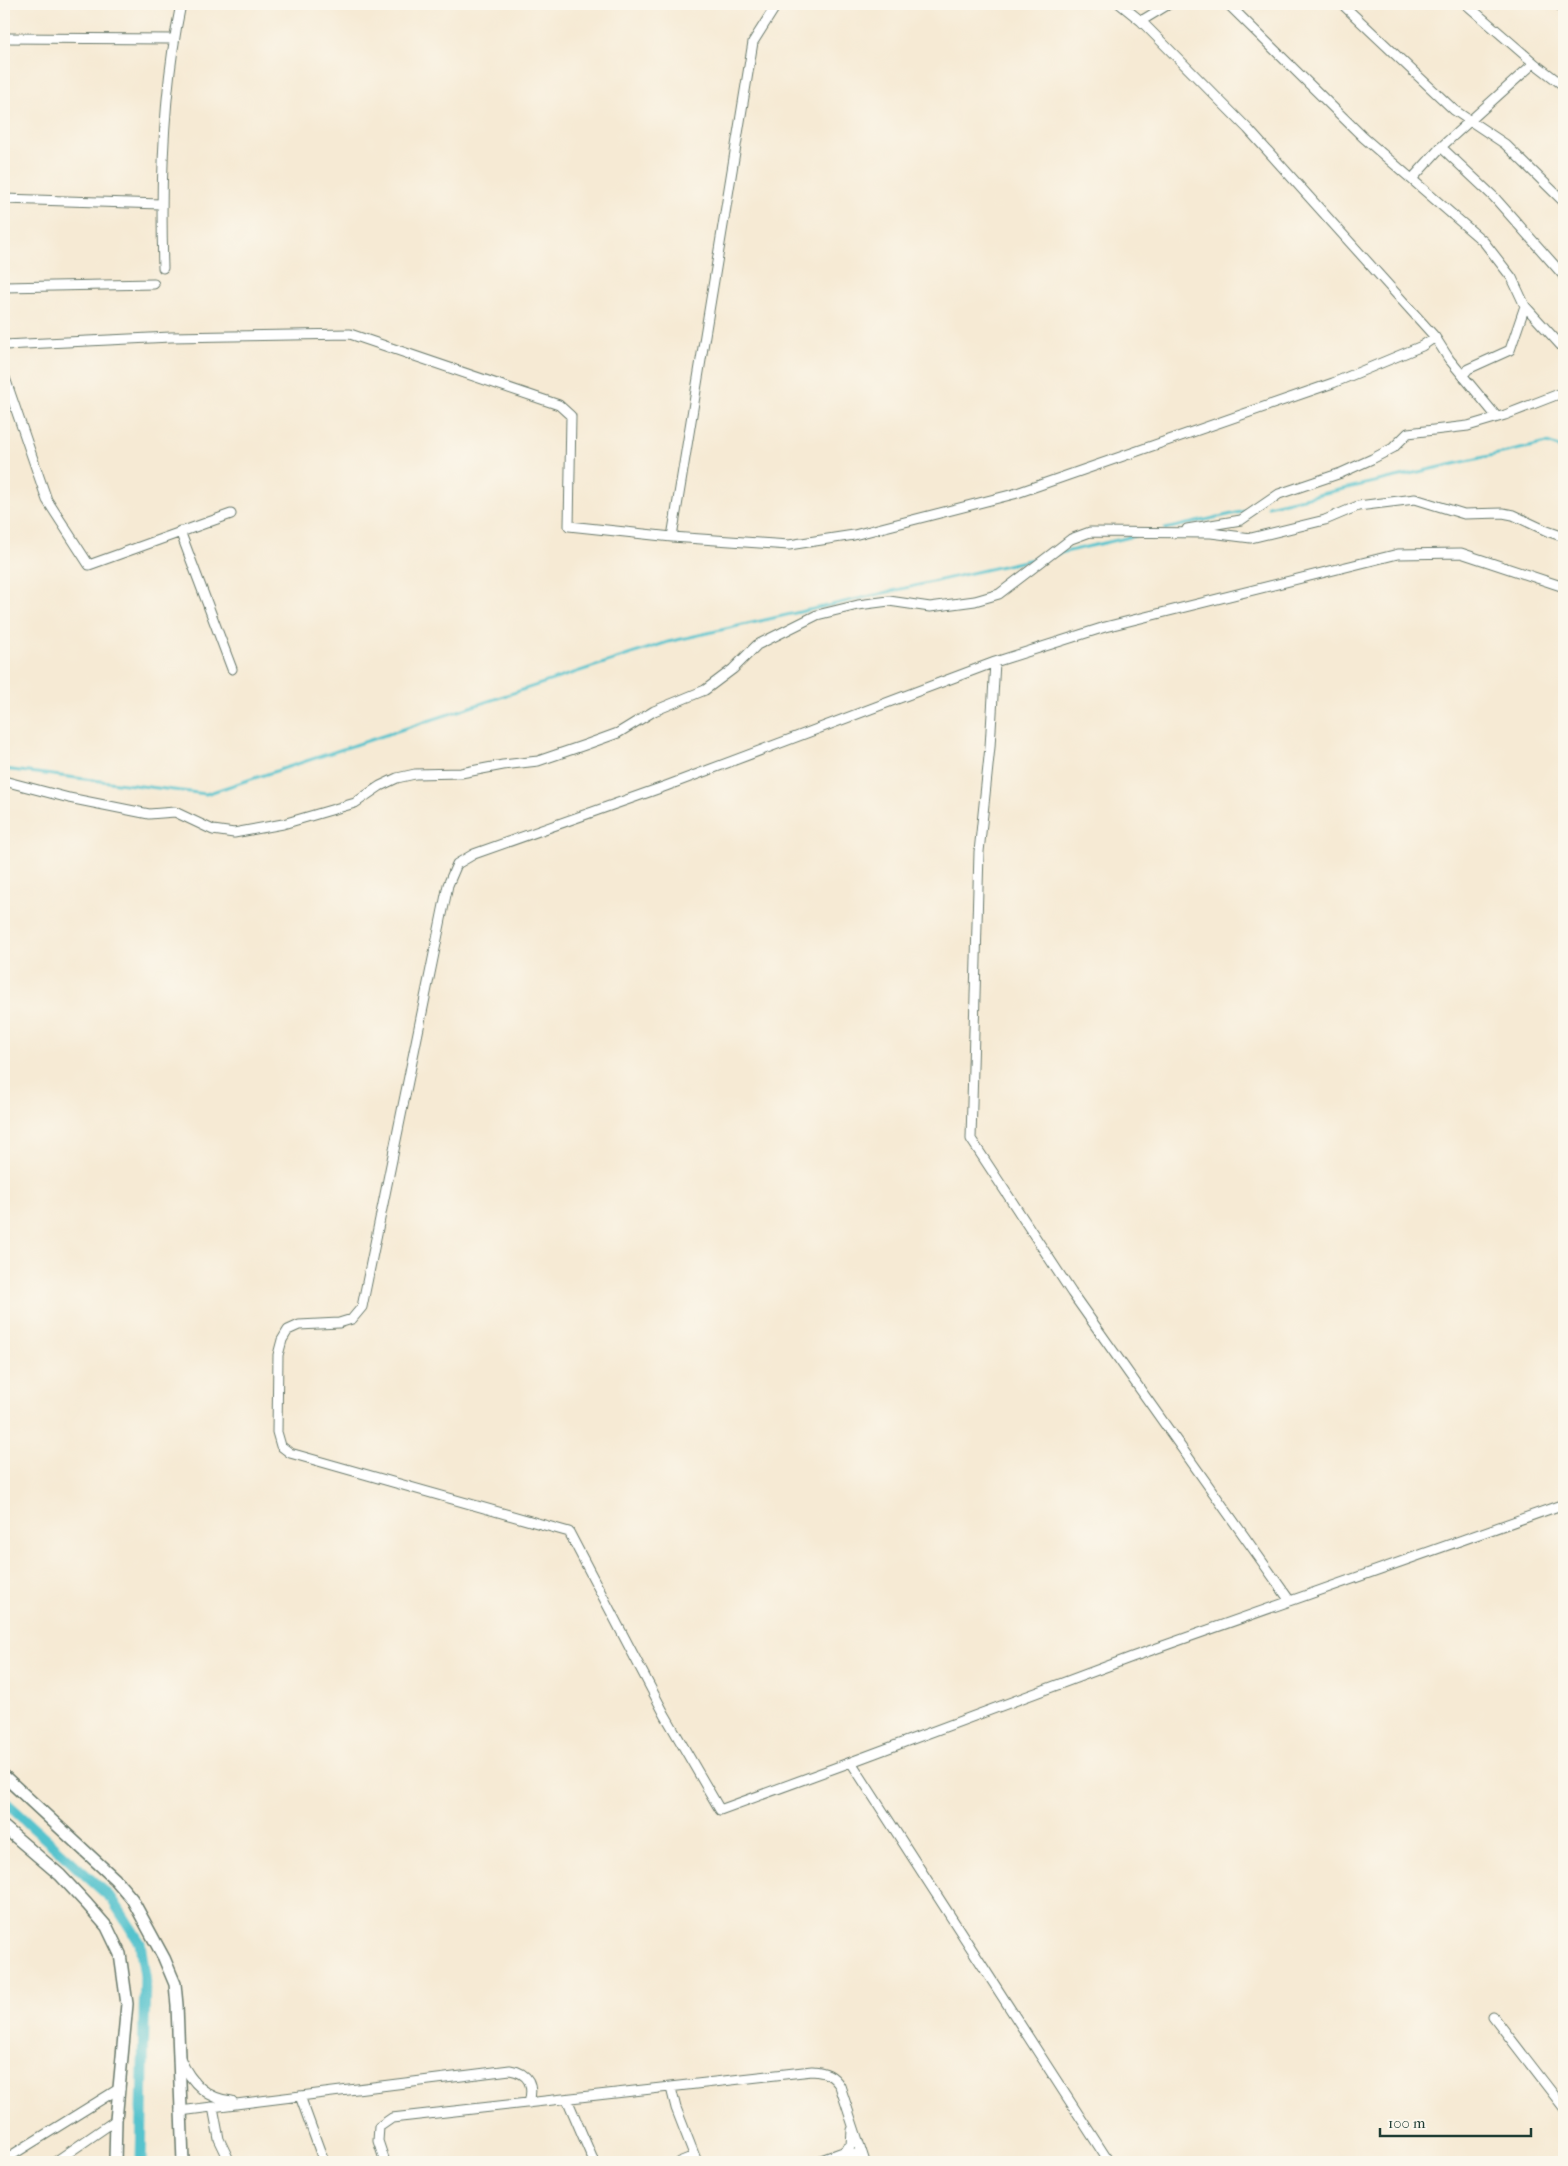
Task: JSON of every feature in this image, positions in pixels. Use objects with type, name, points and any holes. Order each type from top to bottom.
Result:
[{"type":"street","points":[[163,268],[161,204],[168,74],[182,4]]},
{"type":"street","points":[[672,537],[753,42],[777,4]]},
{"type":"street","points":[[1120,4],[1141,21],[1248,129],[1435,337],[1497,418]]},
{"type":"street","points":[[1141,21],[1169,4]]},
{"type":"street","points":[[1228,4],[1363,136],[1484,242],[1512,278],[1525,306],[1564,348]]},
{"type":"street","points":[[1342,4],[1454,110],[1505,144],[1564,202]]},
{"type":"street","points":[[1466,4],[1534,63],[1564,86]]},
{"type":"street","points":[[1558,4],[1564,9]]},
{"type":"street","points":[[4,38],[174,39]]},
{"type":"street","points":[[1412,179],[1469,120],[1534,63]]},
{"type":"street","points":[[1441,147],[1494,197],[1564,276]]},
{"type":"street","points":[[4,199],[161,204]]},
{"type":"street","points":[[4,286],[154,284]]},
{"type":"street","points":[[1463,375],[1468,369],[1510,350],[1525,306]]},
{"type":"street","points":[[4,345],[171,337],[350,334],[559,405],[571,416],[568,526],[672,537],[789,545],[854,536],[1004,497],[1332,383],[1422,346],[1435,337]]},
{"type":"street","points":[[4,375],[47,500],[88,565],[231,514]]},
{"type":"street","points":[[1175,532],[1214,523],[1241,520],[1279,494],[1341,473],[1372,459],[1393,448],[1408,433],[1468,426],[1497,418],[1564,392]]},
{"type":"street","points":[[4,781],[30,786],[69,798],[149,814],[175,812],[213,830],[234,833],[283,824],[355,803],[380,786],[397,778],[414,774],[461,773],[502,765],[538,761],[618,733],[654,711],[705,690],[733,669],[757,645],[817,615],[858,605],[889,601],[930,607],[975,601],[999,594],[1071,540],[1090,532],[1211,533],[1251,538],[1325,520],[1358,506],[1415,498],[1464,514],[1503,513],[1513,515],[1547,532],[1564,537]]},
{"type":"street","points":[[180,531],[232,669]]},
{"type":"street","points":[[1564,587],[1461,553],[1398,554],[1105,627],[995,662],[666,786],[474,854],[458,864],[448,885],[362,1307],[352,1319],[338,1323],[299,1325],[288,1330],[282,1340],[278,1354],[277,1432],[281,1446],[290,1453],[569,1532],[665,1715],[720,1810],[1132,1656],[1564,1504]]},
{"type":"street","points":[[995,662],[990,746],[979,852],[971,1139],[1072,1293],[1290,1601]]},
{"type":"street","points":[[851,1762],[1109,2162]]},
{"type":"street","points":[[4,1776],[115,1879],[132,1899],[164,1958],[174,1984],[183,2162]]},
{"type":"street","points":[[4,1827],[60,1875],[87,1904],[107,1927],[120,1954],[127,2004],[116,2120],[115,2162]]},
{"type":"street","points":[[1493,2016],[1564,2108]]},
{"type":"street","points":[[179,2056],[189,2074],[205,2093],[223,2100],[250,2102]]},
{"type":"street","points":[[180,2111],[510,2070],[518,2071],[529,2080],[533,2091],[529,2103]]},
{"type":"street","points":[[384,2162],[378,2141],[379,2127],[392,2118],[812,2071],[824,2072],[835,2078],[840,2086],[864,2161]]},
{"type":"street","points":[[4,2160],[120,2088]]},
{"type":"street","points":[[671,2088],[676,2108],[695,2159],[679,2162]]},
{"type":"street","points":[[300,2096],[324,2162]]},
{"type":"street","points":[[567,2099],[594,2162]]},
{"type":"street","points":[[213,2107],[219,2138],[230,2162]]},
{"type":"street","points":[[54,2162],[116,2120]]},
{"type":"street","points":[[816,2162],[843,2152],[852,2144],[852,2122]]},
{"type":"street","points":[[843,2152],[859,2155],[864,2161]]},
{"type":"waterway","points":[[1268,506],[1547,443],[1564,449]]},
{"type":"waterway","points":[[1165,529],[1250,510]]},
{"type":"waterway","points":[[1056,554],[1135,536]]},
{"type":"waterway","points":[[4,769],[206,794],[668,642],[1042,557]]},
{"type":"waterway","points":[[4,1801],[112,1899],[140,1943],[145,1976],[141,2162]]}]
